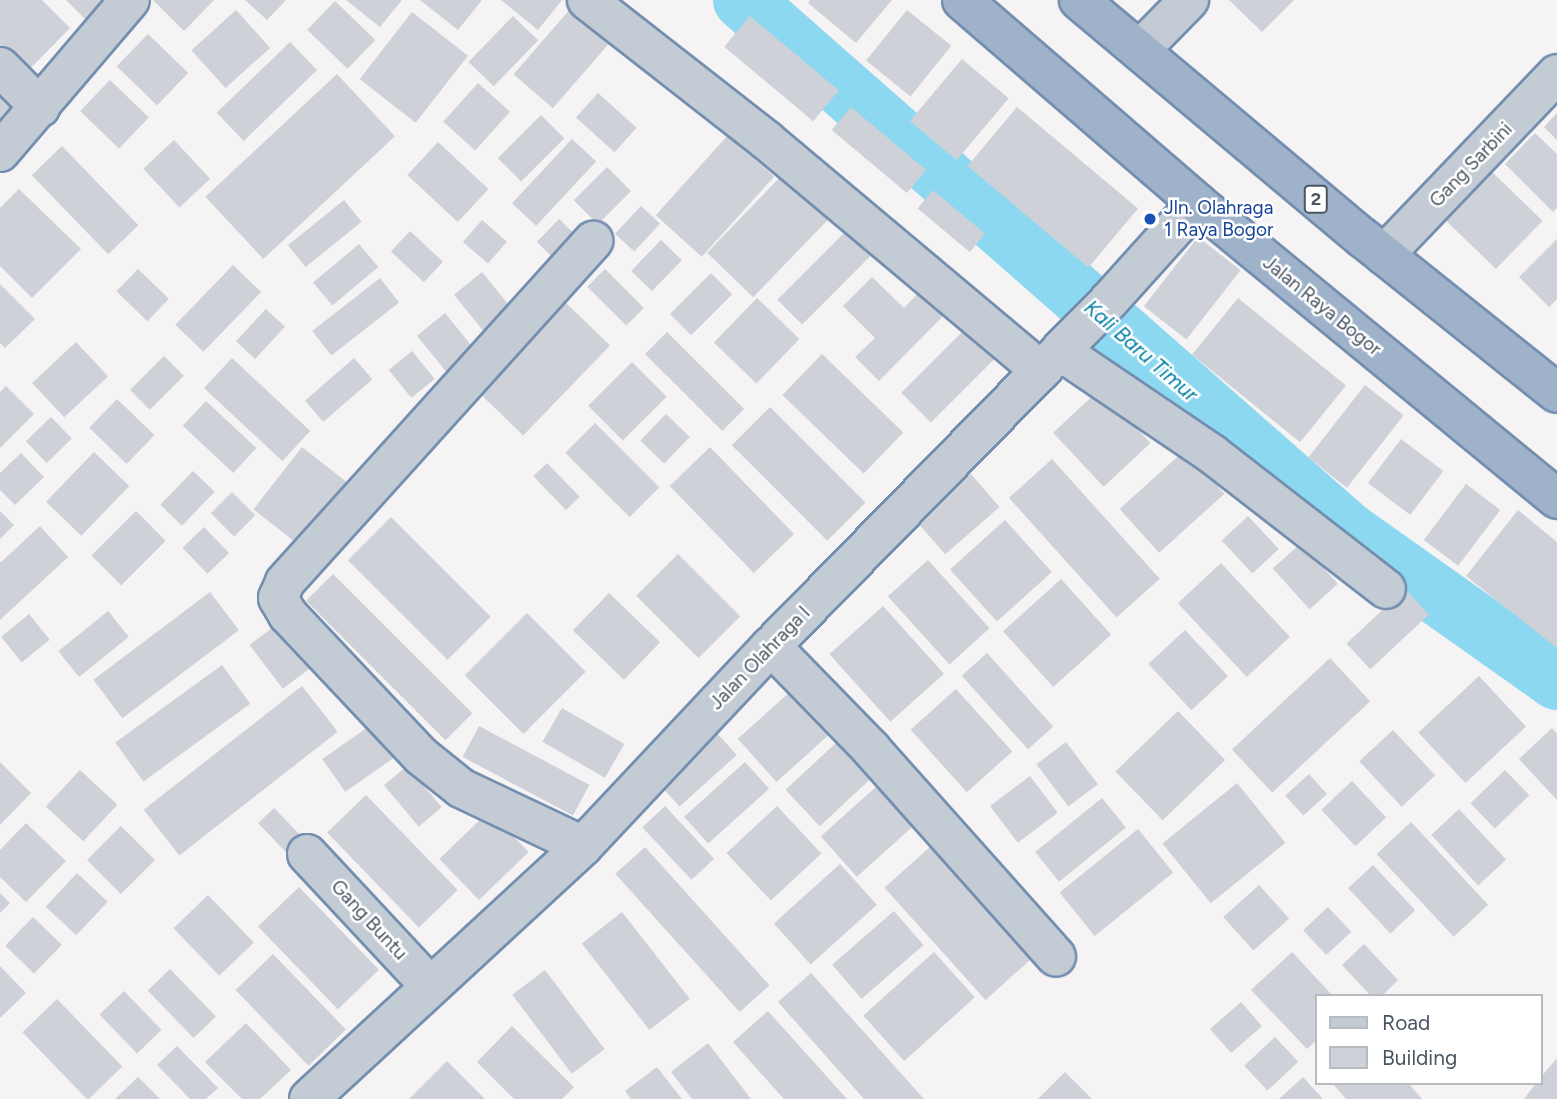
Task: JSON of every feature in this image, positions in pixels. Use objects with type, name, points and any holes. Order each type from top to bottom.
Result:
[{"type":"highway","name":"Jalan Raya Bogor","points":[[962,0],[1197,203],[1557,499]]},
{"type":"highway","name":"2","points":[[1079,0],[1384,255],[1556,390]]},
{"type":"street","points":[[0,152],[130,0]]},
{"type":"street","points":[[587,0],[766,140],[1056,355],[1212,454],[1386,589]]},
{"type":"street","points":[[1140,50],[1189,0]]},
{"type":"street","points":[[0,66],[40,107]]},
{"type":"street","name":"Gang Sarbini","points":[[1384,255],[1557,75]]},
{"type":"street","name":"Jalan Olahraga I","points":[[309,1099],[583,846],[771,646],[1108,302],[1197,203]]},
{"type":"street","points":[[583,846],[461,788],[421,756],[288,615],[278,598],[285,582],[593,241]]},
{"type":"street","points":[[771,646],[871,749],[1056,957]]},
{"type":"street","name":"Gang Buntu","points":[[307,855],[430,986]]},
{"type":"building","points":[[0,0],[42,0],[70,28],[20,79],[0,59]]},
{"type":"building","points":[[66,0],[106,0],[86,20]]},
{"type":"building","points":[[153,0],[214,0],[184,31]]},
{"type":"building","points":[[245,0],[286,0],[267,20]]},
{"type":"building","points":[[346,0],[402,0],[380,27]]},
{"type":"building","points":[[420,0],[482,0],[458,30]]},
{"type":"building","points":[[501,0],[562,0],[538,30]]},
{"type":"building","points":[[810,0],[892,0],[856,43],[808,3]]},
{"type":"building","points":[[1229,0],[1294,0],[1262,32]]},
{"type":"building","points":[[335,1],[375,40],[347,69],[307,30]]},
{"type":"building","points":[[572,7],[611,41],[553,108],[514,74]]},
{"type":"building","points":[[236,10],[270,48],[226,88],[191,50]]},
{"type":"building","points":[[907,10],[951,46],[910,96],[866,61]]},
{"type":"building","points":[[412,12],[468,56],[416,123],[360,79]]},
{"type":"building","points":[[513,16],[538,40],[494,86],[469,62]]},
{"type":"building","points":[[750,16],[839,91],[813,121],[724,47]]},
{"type":"building","points":[[148,34],[188,73],[157,105],[117,66]]},
{"type":"building","points":[[290,42],[317,70],[244,141],[217,113]]},
{"type":"building","points":[[962,59],[1009,98],[957,160],[910,121]]},
{"type":"building","points":[[337,74],[395,136],[263,259],[205,197]]},
{"type":"building","points":[[0,76],[24,100],[0,124]]},
{"type":"building","points":[[110,80],[149,118],[119,148],[80,111]]},
{"type":"building","points":[[478,83],[510,112],[475,150],[443,122]]},
{"type":"building","points":[[598,93],[637,128],[615,152],[576,118]]},
{"type":"building","points":[[851,107],[926,170],[907,193],[832,130]]},
{"type":"building","points":[[1017,107],[1138,209],[1089,268],[968,166]]},
{"type":"building","points":[[1557,113],[1557,140],[1544,127]]},
{"type":"building","points":[[541,115],[564,138],[521,181],[498,158]]},
{"type":"building","points":[[1535,133],[1557,154],[1557,208],[1553,212],[1505,164]]},
{"type":"building","points":[[728,135],[774,176],[702,257],[656,215]]},
{"type":"building","points":[[572,139],[596,162],[536,226],[512,203]]},
{"type":"building","points":[[174,140],[210,179],[179,207],[143,169]]},
{"type":"building","points":[[438,142],[488,189],[458,222],[407,175]]},
{"type":"building","points":[[62,146],[138,225],[108,254],[32,175]]},
{"type":"building","points":[[607,167],[631,191],[598,224],[574,200]]},
{"type":"building","points":[[787,170],[833,214],[753,297],[707,253]]},
{"type":"building","points":[[1490,170],[1543,221],[1496,269],[1443,218]]},
{"type":"building","points":[[19,189],[81,249],[32,298],[0,266],[0,208]]},
{"type":"building","points":[[933,190],[985,234],[970,252],[918,208]]},
{"type":"building","points":[[344,200],[362,222],[306,267],[288,245]]},
{"type":"building","points":[[641,206],[660,224],[634,252],[615,234]]},
{"type":"building","points":[[559,219],[584,243],[562,266],[537,242]]},
{"type":"building","points":[[482,220],[507,242],[488,264],[463,242]]},
{"type":"building","points":[[853,224],[878,249],[802,324],[777,300]]},
{"type":"building","points":[[410,231],[443,262],[424,282],[391,251]]},
{"type":"building","points":[[1198,237],[1241,270],[1186,340],[1144,306]]},
{"type":"building","points":[[1557,239],[1557,299],[1549,307],[1519,277]]},
{"type":"building","points":[[661,240],[682,260],[652,291],[631,271]]},
{"type":"building","points":[[359,244],[378,267],[332,306],[313,283]]},
{"type":"building","points":[[233,265],[261,292],[203,352],[175,325]]},
{"type":"building","points":[[138,269],[169,299],[147,321],[116,291]]},
{"type":"building","points":[[605,269],[644,308],[626,326],[587,287]]},
{"type":"building","points":[[482,272],[513,310],[485,333],[454,295]]},
{"type":"building","points":[[711,273],[732,294],[691,335],[670,314]]},
{"type":"building","points":[[872,277],[904,308],[925,286],[949,310],[879,381],[855,357],[875,338],[843,306]]},
{"type":"building","points":[[380,278],[399,302],[331,355],[312,331]]},
{"type":"building","points":[[0,284],[35,319],[5,348],[0,343]]},
{"type":"building","points":[[757,298],[799,339],[756,384],[714,343]]},
{"type":"building","points":[[1238,298],[1346,385],[1300,442],[1192,355]]},
{"type":"building","points":[[564,301],[610,345],[523,435],[477,391]]},
{"type":"building","points":[[266,309],[285,327],[255,359],[236,341]]},
{"type":"building","points":[[445,313],[475,350],[447,373],[417,336]]},
{"type":"building","points":[[967,327],[997,357],[931,422],[901,393]]},
{"type":"building","points":[[667,332],[744,409],[722,431],[645,354]]},
{"type":"building","points":[[76,342],[108,376],[64,417],[32,383]]},
{"type":"building","points":[[412,351],[435,379],[411,398],[389,370]]},
{"type":"building","points":[[822,354],[903,432],[864,473],[782,395]]},
{"type":"building","points":[[164,356],[184,376],[150,410],[130,390]]},
{"type":"building","points":[[232,358],[310,431],[282,461],[204,388]]},
{"type":"building","points":[[354,358],[372,379],[323,422],[305,401]]},
{"type":"building","points":[[632,362],[667,397],[623,440],[588,406]]},
{"type":"building","points":[[1365,385],[1404,415],[1347,488],[1308,457]]},
{"type":"building","points":[[6,386],[34,414],[0,448],[0,392]]},
{"type":"building","points":[[1100,389],[1150,443],[1104,487],[1053,433]]},
{"type":"building","points":[[117,399],[154,435],[127,464],[89,428]]},
{"type":"building","points":[[206,401],[256,448],[233,473],[183,426]]},
{"type":"building","points":[[770,407],[865,502],[827,541],[732,445]]},
{"type":"building","points":[[666,414],[690,437],[664,464],[640,441]]},
{"type":"building","points":[[51,417],[72,439],[47,463],[26,441]]},
{"type":"building","points":[[595,423],[659,487],[630,517],[565,453]]},
{"type":"building","points":[[1401,439],[1443,471],[1410,515],[1368,483]]},
{"type":"building","points":[[302,447],[349,484],[301,546],[253,509]]},
{"type":"building","points":[[710,447],[794,534],[754,573],[670,486]]},
{"type":"building","points":[[1185,450],[1224,494],[1159,553],[1120,509]]},
{"type":"building","points":[[94,452],[129,486],[81,536],[46,502]]},
{"type":"building","points":[[21,453],[44,477],[15,505],[0,490],[0,473]]},
{"type":"building","points":[[1052,459],[1160,579],[1117,617],[1009,498]]},
{"type":"building","points":[[547,463],[580,497],[566,510],[533,476]]},
{"type":"building","points":[[193,471],[215,492],[182,526],[160,505]]},
{"type":"building","points":[[970,473],[1000,507],[945,554],[916,520]]},
{"type":"building","points":[[1466,484],[1500,510],[1458,566],[1424,540]]},
{"type":"building","points":[[232,492],[255,515],[234,537],[211,513]]},
{"type":"building","points":[[1518,510],[1557,542],[1557,648],[1466,576]]},
{"type":"building","points":[[0,511],[14,525],[0,539]]},
{"type":"building","points":[[136,511],[166,541],[121,585],[91,556]]},
{"type":"building","points":[[1248,516],[1279,549],[1252,573],[1222,541]]},
{"type":"building","points":[[391,517],[491,617],[448,660],[348,560]]},
{"type":"building","points":[[1005,520],[1052,572],[997,622],[950,570]]},
{"type":"building","points":[[40,526],[68,557],[0,620],[0,563]]},
{"type":"building","points":[[204,527],[229,553],[207,574],[182,548]]},
{"type":"building","points":[[1301,543],[1338,584],[1310,609],[1273,568]]},
{"type":"building","points":[[678,554],[740,616],[699,658],[636,596]]},
{"type":"building","points":[[928,560],[990,628],[949,665],[888,596]]},
{"type":"building","points":[[1221,563],[1290,637],[1247,677],[1178,603]]},
{"type":"building","points":[[333,574],[472,713],[445,740],[306,601]]},
{"type":"building","points":[[1061,579],[1111,635],[1053,687],[1003,631]]},
{"type":"building","points":[[1405,589],[1429,615],[1370,669],[1346,644]]},
{"type":"building","points":[[210,592],[239,630],[122,718],[93,680]]},
{"type":"building","points":[[609,593],[660,642],[624,680],[573,630]]},
{"type":"building","points":[[883,606],[944,674],[890,722],[829,654]]},
{"type":"building","points":[[108,611],[129,637],[79,677],[58,651]]},
{"type":"building","points":[[527,613],[586,672],[523,734],[465,675]]},
{"type":"building","points":[[29,614],[50,640],[22,662],[1,637]]},
{"type":"building","points":[[284,619],[317,663],[283,689],[250,645]]},
{"type":"building","points":[[1185,630],[1228,676],[1191,710],[1148,664]]},
{"type":"building","points":[[987,653],[1053,727],[1028,749],[962,676]]},
{"type":"building","points":[[1330,658],[1370,701],[1272,793],[1232,749]]},
{"type":"building","points":[[222,665],[250,704],[143,781],[115,743]]},
{"type":"building","points":[[1479,676],[1526,726],[1465,783],[1418,733]]},
{"type":"building","points":[[302,686],[338,732],[179,855],[144,810]]},
{"type":"building","points":[[956,689],[1012,751],[967,792],[911,730]]},
{"type":"building","points":[[792,690],[831,733],[777,782],[738,739]]},
{"type":"building","points":[[562,708],[624,744],[605,778],[542,742]]},
{"type":"building","points":[[1178,711],[1225,760],[1163,820],[1115,771]]},
{"type":"building","points":[[378,720],[401,753],[345,792],[322,759]]},
{"type":"building","points":[[479,726],[589,785],[573,816],[463,757]]},
{"type":"building","points":[[1552,728],[1557,734],[1557,800],[1519,759]]},
{"type":"building","points":[[1393,730],[1435,775],[1402,807],[1359,761]]},
{"type":"building","points":[[716,732],[737,755],[680,807],[659,784]]},
{"type":"building","points":[[839,740],[873,777],[820,826],[786,790]]},
{"type":"building","points":[[1066,742],[1098,784],[1068,807],[1036,764]]},
{"type":"building","points":[[0,762],[31,793],[0,825]]},
{"type":"building","points":[[745,762],[769,789],[708,844],[684,817]]},
{"type":"building","points":[[407,766],[442,807],[419,827],[384,785]]},
{"type":"building","points":[[80,770],[117,805],[83,841],[46,807]]},
{"type":"building","points":[[1505,770],[1529,795],[1495,829],[1470,803]]},
{"type":"building","points":[[1309,774],[1327,794],[1303,815],[1285,795]]},
{"type":"building","points":[[1030,776],[1058,813],[1018,843],[990,806]]},
{"type":"building","points":[[1352,781],[1386,818],[1355,846],[1321,810]]},
{"type":"building","points":[[1237,783],[1285,843],[1211,903],[1162,843]]},
{"type":"building","points":[[878,785],[914,825],[857,877],[821,837]]},
{"type":"building","points":[[366,795],[458,890],[419,927],[327,833]]},
{"type":"building","points":[[1102,798],[1126,828],[1059,882],[1035,852]]},
{"type":"building","points":[[665,806],[714,859],[691,880],[642,827]]},
{"type":"building","points":[[777,806],[821,854],[771,901],[727,853]]},
{"type":"building","points":[[274,808],[305,840],[289,856],[258,823]]},
{"type":"building","points":[[1459,809],[1506,859],[1478,885],[1431,835]]},
{"type":"building","points":[[489,811],[529,852],[479,900],[439,859]]},
{"type":"building","points":[[1411,822],[1488,905],[1454,937],[1377,854]]},
{"type":"building","points":[[26,823],[66,861],[26,902],[0,877],[0,850]]},
{"type":"building","points":[[121,826],[155,860],[121,894],[87,860]]},
{"type":"building","points":[[1138,829],[1173,873],[1095,936],[1060,893]]},
{"type":"building","points":[[941,837],[1042,949],[986,1000],[885,888]]},
{"type":"building","points":[[645,847],[769,985],[740,1012],[615,874]]},
{"type":"building","points":[[840,864],[877,905],[811,964],[774,924]]},
{"type":"building","points":[[1373,865],[1415,910],[1390,934],[1348,888]]},
{"type":"building","points":[[77,873],[108,902],[76,935],[46,907]]},
{"type":"building","points":[[1259,885],[1289,918],[1253,951],[1223,917]]},
{"type":"building","points":[[299,887],[379,970],[338,1009],[258,927]]},
{"type":"building","points":[[0,893],[10,903],[0,913]]},
{"type":"building","points":[[208,895],[254,942],[219,976],[173,928]]},
{"type":"building","points":[[1328,907],[1351,932],[1326,955],[1303,930]]},
{"type":"building","points":[[894,911],[924,945],[862,999],[832,965]]},
{"type":"building","points":[[622,912],[690,999],[650,1030],[582,943]]},
{"type":"building","points":[[33,917],[62,945],[34,974],[5,946]]},
{"type":"building","points":[[1364,944],[1398,980],[1384,994],[1369,994],[1342,965]]},
{"type":"building","points":[[934,952],[975,997],[904,1061],[863,1016]]},
{"type":"building","points":[[1292,952],[1331,994],[1316,994],[1316,1041],[1307,1049],[1251,990]]},
{"type":"building","points":[[273,954],[346,1030],[309,1066],[236,990]]},
{"type":"building","points":[[0,966],[26,993],[0,1018]]},
{"type":"building","points":[[170,969],[216,1016],[194,1038],[148,991]]},
{"type":"building","points":[[545,970],[605,1049],[572,1074],[512,995]]},
{"type":"building","points":[[811,973],[924,1099],[864,1099],[778,1002]]},
{"type":"building","points":[[124,991],[162,1030],[137,1053],[100,1015]]},
{"type":"building","points":[[57,999],[122,1067],[87,1099],[22,1032]]},
{"type":"building","points":[[1241,1002],[1262,1026],[1231,1053],[1210,1029]]},
{"type":"building","points":[[768,1011],[847,1099],[784,1099],[733,1042]]},
{"type":"building","points":[[246,1023],[291,1070],[260,1099],[242,1099],[205,1062]]},
{"type":"building","points":[[512,1026],[574,1087],[562,1099],[514,1099],[477,1062]]},
{"type":"building","points":[[1275,1037],[1298,1062],[1267,1091],[1244,1066]]},
{"type":"building","points":[[708,1043],[751,1099],[692,1099],[671,1072]]},
{"type":"building","points":[[177,1046],[218,1088],[206,1099],[190,1099],[157,1065]]},
{"type":"building","points":[[1557,1058],[1557,1099],[1524,1099],[1534,1085],[1543,1085],[1543,1075]]},
{"type":"building","points":[[447,1061],[485,1099],[409,1099]]},
{"type":"building","points":[[657,1067],[682,1099],[631,1099],[625,1091]]},
{"type":"building","points":[[1065,1072],[1092,1099],[1038,1099]]},
{"type":"building","points":[[138,1077],[160,1099],[115,1099]]},
{"type":"building","points":[[1303,1077],[1323,1099],[1279,1099]]},
{"type":"building","points":[[1334,1085],[1410,1085],[1422,1099],[1346,1099]]},
{"type":"waterway","name":"Kali Baru Timur","points":[[743,0],[1348,532],[1557,680]]},
{"type":"place","name":"Jln. Olahraga 1 Raya Bogor","points":[[1150,219]]}]
